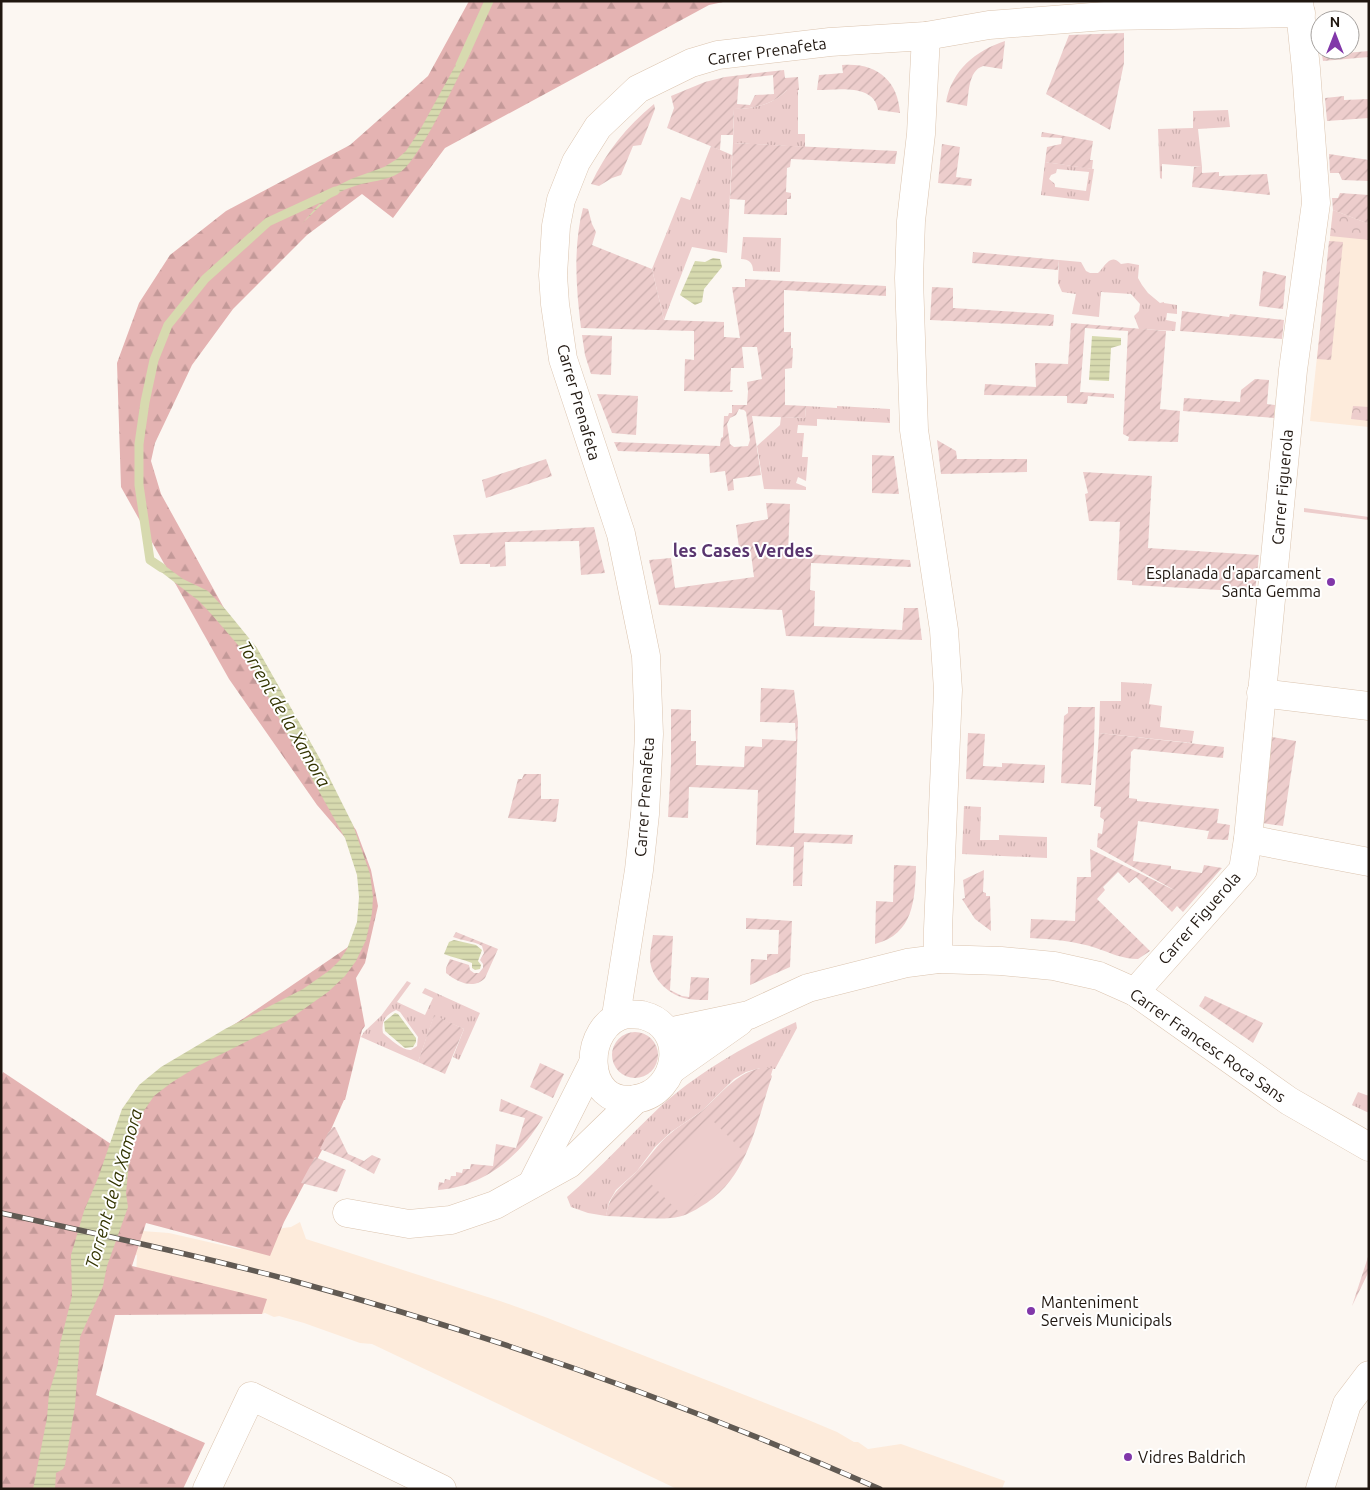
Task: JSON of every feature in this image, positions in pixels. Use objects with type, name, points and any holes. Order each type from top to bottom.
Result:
[{"type":"street","name":"Carrer Prenafeta","points":[[616,1016],[640,870],[645,814],[649,734],[646,656],[620,534],[563,358],[553,276],[556,226],[561,200],[576,162],[598,126],[638,89],[691,63],[718,55],[830,42],[926,36],[989,25],[1105,16],[1300,7]]},
{"type":"street","name":"Carrer Figuerola","points":[[1135,992],[1243,870],[1248,839],[1293,370],[1316,203],[1300,7]]},
{"type":"street","points":[[926,36],[921,134],[911,221],[909,278],[914,430],[944,630],[948,690],[938,959]]},
{"type":"street","points":[[1262,693],[1369,706]]},
{"type":"street","points":[[1248,839],[1369,862]]},
{"type":"street","name":"Carrer Francesc Roca Sans","points":[[671,1070],[749,1015],[808,988],[899,965],[938,959],[1000,961],[1054,966],[1099,976],[1135,992],[1289,1101],[1369,1147]]},
{"type":"street","points":[[532,1184],[592,1065],[594,1050],[599,1039],[607,1025],[616,1016],[627,1014],[642,1015],[656,1022],[668,1032],[674,1044],[671,1070],[664,1084],[650,1094],[636,1099],[620,1099],[608,1094],[600,1086],[592,1065]]},
{"type":"street","name":"Carrer Francesc Roca Sans","points":[[668,1032],[749,1015]]},
{"type":"street","points":[[347,1213],[409,1224],[451,1220],[495,1205],[569,1164],[636,1099]]},
{"type":"street","points":[[1320,1489],[1348,1404],[1369,1374]]},
{"type":"street","points":[[207,1489],[251,1396],[442,1489]]},
{"type":"shaded area","points":[[1333,210],[1369,224],[1369,427],[1310,421]]},
{"type":"shaded area","points":[[300,1222],[306,1239],[545,1317],[806,1419],[837,1432],[854,1442],[858,1442],[868,1449],[901,1444],[1005,1481],[1002,1489],[677,1489],[372,1344],[360,1343],[304,1323],[279,1316],[274,1317],[265,1313],[262,1314],[136,1275],[137,1255],[27,1231],[142,1231],[169,1233],[239,1249],[250,1246],[283,1228],[291,1227]]},
{"type":"green space","points":[[469,1],[728,1],[709,5],[445,148],[393,218],[362,194],[307,235],[233,309],[192,365],[155,443],[151,461],[161,494],[303,751],[356,830],[371,870],[378,906],[365,963],[356,978],[365,1026],[362,1030],[345,1100],[322,1150],[284,1222],[270,1256],[146,1223],[132,1266],[267,1299],[262,1314],[115,1315],[96,1395],[205,1443],[183,1489],[1,1489],[1,1077],[3,1072],[120,1150],[135,1112],[182,1058],[351,945],[363,909],[354,848],[317,805],[229,679],[121,487],[117,363],[139,303],[170,255],[226,211],[350,145],[428,76]]},
{"type":"green space","points":[[1124,33],[1124,63],[1110,130],[1046,94],[1069,35]]},
{"type":"green space","points":[[1005,41],[1002,69],[983,66],[974,73],[970,83],[967,106],[946,102],[954,80],[966,63],[984,50]]},
{"type":"green space","points":[[1369,51],[1369,57],[1360,58],[1360,52]]},
{"type":"green space","points":[[842,65],[865,67],[875,70],[883,76],[895,91],[900,113],[878,110],[875,101],[870,95],[862,92],[844,89],[817,90],[819,75],[843,73]]},
{"type":"green space","points":[[784,70],[785,78],[798,77],[799,90],[787,90],[769,103],[749,108],[734,109],[733,135],[721,135],[720,150],[667,128],[674,108],[671,96],[705,82],[725,77]],"holes":[[[773,75],[774,94],[755,95],[750,105],[737,104],[739,79]]]},
{"type":"green space","points":[[787,90],[798,90],[798,134],[805,134],[805,147],[733,143],[734,109],[749,108],[769,103]]},
{"type":"green space","points":[[1344,96],[1344,100],[1369,99],[1369,118],[1327,121],[1325,98]]},
{"type":"green space","points":[[654,104],[655,109],[641,145],[633,146],[621,175],[599,186],[591,184],[603,161],[618,141],[634,122]]},
{"type":"green space","points":[[1228,110],[1230,127],[1198,129],[1202,167],[1162,164],[1162,179],[1160,178],[1158,129],[1193,128],[1193,111]]},
{"type":"green space","points":[[1042,132],[1093,141],[1090,160],[1093,160],[1092,169],[1045,162],[1047,147],[1061,144],[1062,138],[1041,137]]},
{"type":"green space","points":[[733,143],[897,151],[895,164],[791,159],[790,167],[787,168],[786,192],[791,193],[791,199],[787,199],[787,215],[744,214],[745,200],[730,199]]},
{"type":"green space","points":[[942,144],[960,147],[956,177],[972,179],[971,186],[938,183]]},
{"type":"green space","points":[[711,146],[732,155],[727,253],[692,247],[664,320],[652,269],[681,197],[690,200]]},
{"type":"green space","points":[[1329,154],[1369,160],[1369,181],[1342,180],[1339,173],[1330,173]]},
{"type":"green space","points":[[1045,162],[1094,169],[1089,201],[1041,195]],"holes":[[[1057,169],[1089,172],[1086,191],[1055,187],[1055,184],[1049,179],[1051,175],[1056,173]]]},
{"type":"green space","points":[[1194,167],[1202,167],[1202,173],[1219,172],[1219,176],[1267,174],[1270,195],[1192,187]]},
{"type":"green space","points":[[1340,193],[1369,195],[1369,224],[1333,210],[1332,198],[1338,198]]},
{"type":"green space","points":[[583,208],[588,209],[596,232],[592,245],[652,269],[664,320],[724,322],[724,337],[740,338],[732,287],[745,287],[745,279],[886,286],[886,296],[784,290],[784,332],[791,332],[791,348],[793,348],[792,368],[785,369],[785,405],[806,406],[805,418],[752,416],[761,475],[733,479],[734,490],[728,491],[725,471],[710,473],[709,454],[618,451],[614,442],[720,446],[721,438],[723,437],[724,416],[732,413],[732,405],[747,405],[747,382],[762,379],[757,347],[742,347],[744,368],[731,368],[730,390],[733,390],[732,392],[684,391],[685,359],[694,360],[694,331],[581,328],[576,268]],"holes":[[[739,409],[746,412],[750,440],[748,446],[734,447],[730,444],[727,424]]]},
{"type":"green space","points":[[1333,210],[1369,224],[1369,240],[1330,236]]},
{"type":"green space","points":[[743,237],[781,238],[780,272],[753,271],[750,262],[741,259]]},
{"type":"green space","points":[[1329,241],[1343,242],[1331,360],[1317,359]]},
{"type":"green space","points":[[973,252],[1059,260],[1058,270],[972,263]]},
{"type":"green space","points":[[1059,260],[1081,262],[1086,271],[1090,273],[1098,273],[1111,260],[1121,264],[1139,265],[1138,278],[1148,293],[1160,303],[1177,305],[1177,314],[1167,313],[1166,320],[1176,322],[1175,331],[1139,329],[1134,316],[1139,311],[1140,304],[1131,294],[1101,292],[1099,317],[1072,314],[1076,294],[1062,292],[1058,283]]},
{"type":"green space","points":[[1263,271],[1286,276],[1283,309],[1259,306]]},
{"type":"green space","points":[[932,287],[953,288],[953,308],[1049,314],[1054,315],[1053,326],[930,320]]},
{"type":"green space","points":[[1182,311],[1229,317],[1230,314],[1284,320],[1282,339],[1180,331]]},
{"type":"green space","points":[[1071,323],[1166,331],[1160,409],[1180,411],[1178,442],[1128,441],[1129,437],[1123,434],[1128,331],[1085,328],[1080,392],[1114,394],[1114,398],[1088,396],[1087,404],[1067,403],[1067,396],[984,395],[985,384],[1036,387],[1035,363],[1068,364]]},
{"type":"green space","points":[[582,335],[612,336],[611,375],[591,374],[585,355]]},
{"type":"green space","points":[[1255,379],[1269,380],[1267,404],[1275,405],[1274,418],[1183,411],[1184,398],[1240,402],[1241,390]]},
{"type":"green space","points":[[597,394],[638,396],[636,435],[612,433]]},
{"type":"green space","points":[[806,406],[890,409],[890,423],[817,419],[817,426],[798,425],[797,433],[804,433],[802,457],[808,457],[806,481],[798,477],[796,483],[806,487],[806,490],[764,489],[757,446],[780,425],[781,417],[805,418]]},
{"type":"green space","points":[[1353,406],[1369,407],[1369,421],[1351,419]]},
{"type":"green space","points":[[937,440],[956,451],[957,459],[1027,459],[1027,472],[941,474]]},
{"type":"green space","points":[[872,455],[894,456],[899,494],[872,493]]},
{"type":"green space","points":[[546,459],[552,476],[486,498],[482,480]]},
{"type":"green space","points":[[1083,472],[1152,476],[1148,548],[1259,555],[1255,592],[1132,585],[1132,581],[1117,580],[1120,522],[1089,521],[1085,494],[1088,493]]},
{"type":"green space","points":[[766,503],[790,504],[788,553],[910,560],[911,567],[811,563],[810,590],[815,591],[814,626],[902,630],[904,608],[918,608],[922,640],[786,636],[782,610],[659,605],[649,560],[671,558],[675,588],[754,577],[751,554],[740,555],[736,525],[768,519]]},
{"type":"green space","points":[[1304,508],[1369,517],[1369,520],[1304,512]]},
{"type":"green space","points":[[594,527],[605,573],[581,575],[579,541],[505,542],[506,566],[490,567],[490,564],[460,564],[453,535]]},
{"type":"green space","points":[[1121,682],[1152,684],[1149,704],[1162,706],[1160,727],[1194,731],[1192,743],[1099,733],[1100,701],[1121,701]]},
{"type":"green space","points":[[761,688],[794,690],[798,722],[794,833],[853,835],[852,844],[804,842],[802,886],[793,886],[794,847],[756,845],[758,790],[689,787],[688,818],[668,817],[671,764],[671,709],[691,710],[691,741],[696,741],[696,765],[744,767],[745,746],[762,747],[762,739],[796,741],[795,723],[760,722]]},
{"type":"green space","points":[[1068,707],[1095,707],[1091,785],[1061,783],[1064,716],[1068,713]]},
{"type":"green space","points":[[968,733],[985,734],[983,766],[1002,767],[1002,763],[1045,765],[1044,783],[966,779]]},
{"type":"green space","points":[[1099,733],[1224,747],[1223,758],[1134,749],[1131,752],[1129,798],[1137,799],[1137,801],[1219,809],[1217,823],[1230,825],[1228,840],[1207,839],[1209,831],[1138,821],[1133,861],[1171,866],[1171,869],[1202,873],[1204,865],[1222,868],[1183,912],[1177,906],[1172,912],[1136,877],[1129,883],[1118,872],[1103,887],[1105,890],[1097,899],[1150,951],[1138,959],[1122,957],[1080,944],[1030,938],[1031,919],[1075,921],[1077,877],[1091,877],[1090,849],[1176,891],[1097,847],[1098,833],[1102,834],[1104,820],[1100,817],[1101,807],[1094,806]]},
{"type":"green space","points":[[1272,737],[1296,741],[1283,826],[1262,823]]},
{"type":"green space","points":[[524,774],[541,774],[541,799],[559,799],[556,822],[508,818],[518,779],[522,779]]},
{"type":"green space","points":[[964,806],[981,807],[980,840],[999,840],[999,835],[1047,837],[1047,858],[962,854]]},
{"type":"green space","points":[[894,865],[916,866],[913,903],[905,924],[898,932],[888,939],[875,944],[876,901],[893,902]]},
{"type":"green space","points":[[984,870],[983,892],[986,893],[986,896],[990,896],[991,931],[975,919],[962,899],[965,898],[963,880]]},
{"type":"green space","points":[[746,918],[792,921],[790,967],[750,985],[751,959],[767,960],[767,954],[778,954],[779,930],[746,929]]},
{"type":"green space","points":[[456,932],[498,949],[485,978],[481,982],[471,984],[460,982],[446,973],[450,959],[469,965],[470,970],[474,973],[479,973],[483,968],[480,960],[484,953],[482,946],[453,937]]},
{"type":"green space","points":[[653,935],[673,936],[670,990],[689,997],[691,977],[709,978],[708,1000],[678,996],[672,993],[656,978],[651,965],[650,955]]},
{"type":"green space","points":[[407,981],[411,983],[397,1002],[425,1015],[433,998],[422,993],[425,988],[480,1013],[459,1060],[453,1057],[464,1029],[434,1016],[418,1062],[361,1037],[381,1016]],"holes":[[[396,1010],[400,1012],[418,1037],[417,1046],[411,1050],[400,1047],[383,1033],[383,1022],[389,1014]]]},
{"type":"green space","points":[[1205,996],[1263,1023],[1253,1043],[1199,1006]]},
{"type":"green space","points":[[434,1015],[464,1029],[445,1074],[418,1062]]},
{"type":"green space","points":[[796,1022],[797,1028],[775,1069],[760,1068],[746,1072],[734,1079],[702,1111],[671,1132],[655,1147],[637,1171],[616,1190],[609,1202],[606,1216],[588,1213],[571,1207],[567,1197],[678,1091],[726,1058]]},
{"type":"green space","points":[[635,1032],[648,1036],[654,1042],[658,1055],[654,1068],[648,1074],[635,1078],[622,1074],[616,1068],[612,1055],[616,1042],[622,1036]]},
{"type":"green space","points":[[540,1063],[564,1074],[553,1098],[530,1087]]},
{"type":"green space","points":[[760,1068],[773,1068],[755,1131],[740,1166],[716,1196],[683,1216],[655,1219],[606,1216],[610,1202],[616,1192],[640,1168],[666,1137],[702,1111],[735,1080]]},
{"type":"green space","points":[[1358,1092],[1369,1096],[1369,1113],[1352,1105]]},
{"type":"green space","points":[[501,1099],[543,1117],[524,1144],[499,1167],[470,1183],[455,1188],[438,1190],[439,1182],[444,1183],[445,1179],[450,1180],[451,1176],[456,1176],[456,1172],[462,1173],[463,1169],[470,1169],[471,1164],[493,1166],[496,1144],[516,1148],[525,1118],[499,1111]]},
{"type":"green space","points":[[710,1118],[741,1149],[679,1212],[648,1181]]},
{"type":"green space","points":[[333,1127],[335,1127],[348,1154],[364,1161],[372,1155],[381,1159],[374,1174],[350,1161],[320,1149]]},
{"type":"green space","points":[[315,1157],[346,1170],[337,1192],[301,1183]]},
{"type":"green space","points":[[1369,1254],[1369,1271],[1352,1306]]},
{"type":"water","points":[[472,49],[428,135],[407,165],[394,176],[346,189],[325,202],[301,225],[333,188],[384,167],[406,151],[420,130],[459,60]]},
{"type":"water","points":[[713,258],[720,259],[722,267],[704,289],[702,302],[695,305],[680,295],[695,261],[705,262]]},
{"type":"water","points":[[1092,336],[1121,338],[1121,345],[1111,348],[1109,381],[1089,380]]},
{"type":"water","points":[[153,557],[183,579],[208,591],[257,648],[320,759],[353,825],[370,874],[373,897],[372,913],[366,940],[356,961],[345,976],[328,992],[287,1021],[198,1066],[171,1083],[154,1096],[139,1118],[131,1143],[126,1193],[128,1207],[107,1266],[103,1286],[80,1337],[75,1406],[65,1465],[63,1469],[56,1473],[55,1489],[33,1489],[47,1418],[49,1393],[58,1363],[60,1344],[72,1296],[71,1255],[84,1211],[98,1178],[122,1109],[139,1085],[161,1067],[225,1029],[303,989],[330,970],[347,949],[357,922],[359,897],[357,875],[345,838],[286,732],[252,665],[238,645],[199,601],[152,565]]},
{"type":"water","points":[[454,940],[476,945],[482,950],[478,961],[481,965],[480,969],[475,970],[472,968],[472,963],[444,954],[449,942]]},
{"type":"water","points":[[395,1013],[398,1014],[416,1038],[413,1047],[405,1048],[385,1031],[384,1022]]},
{"type":"waterway","name":"Torrent de la Xamora","points":[[460,65],[489,1]]},
{"type":"waterway","name":"Torrent de la Xamora","points":[[162,568],[150,560],[139,485],[139,444],[154,360],[168,325],[205,279],[268,222],[335,191]]},
{"type":"railway","points":[[1,1213],[146,1245],[290,1280],[441,1324],[663,1400],[880,1489]]},
{"type":"place","name":"Esplanada d'aparcament Santa Gemma","points":[[1331,582]]},
{"type":"place","name":"Manteniment Serveis Municipals","points":[[1031,1311]]},
{"type":"place","name":"Vidres Baldrich","points":[[1128,1457]]},
{"type":"district","name":"les Cases Verdes","points":[[743,551]]}]
